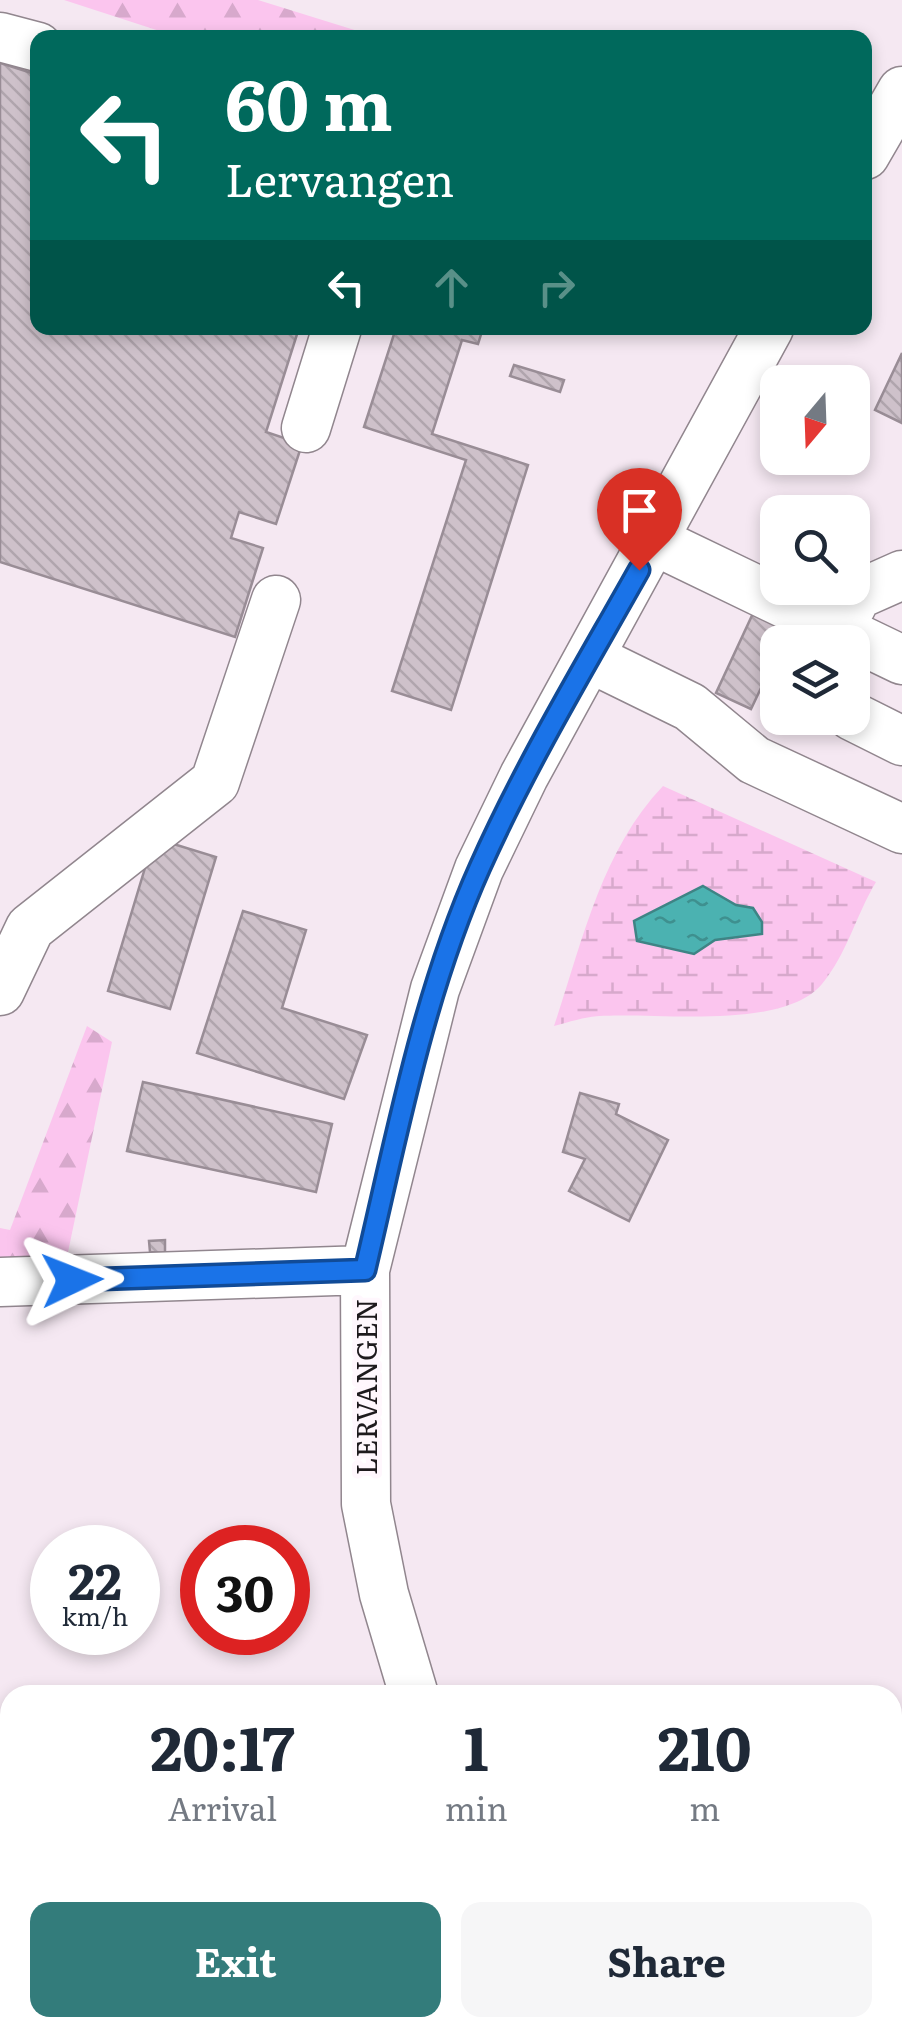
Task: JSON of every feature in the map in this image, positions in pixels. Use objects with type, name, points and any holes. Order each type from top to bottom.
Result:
[{"type":"street","points":[[0,37],[30,45]]},
{"type":"street","points":[[872,143],[902,90]]},
{"type":"street","points":[[306,428],[335,335]]},
{"type":"street","name":"LERVANGEN","points":[[411,1685],[384,1594],[366,1504],[365,1270],[435,988],[479,870],[524,776],[766,335]]},
{"type":"street","points":[[655,541],[814,625]]},
{"type":"street","points":[[841,625],[857,595],[902,574]]},
{"type":"street","points":[[0,990],[30,928],[215,782],[276,600]]},
{"type":"street","points":[[870,649],[902,660]]},
{"type":"street","points":[[590,658],[690,707],[754,760],[902,829]]},
{"type":"street","points":[[870,725],[902,741]]},
{"type":"street","name":"LERVANGEN","points":[[0,1282],[365,1270]]},
{"type":"green space","points":[[64,0],[258,0],[354,30],[156,30]]},
{"type":"green space","points":[[663,786],[876,882],[831,972],[804,999],[749,1014],[599,1016],[554,1026],[584,931],[609,869],[624,839]]},
{"type":"green space","points":[[87,1026],[112,1042],[68,1252],[0,1261],[0,1228],[10,1230]]},
{"type":"water","points":[[703,886],[736,905],[753,908],[762,922],[762,934],[715,940],[694,954],[637,941],[634,921]]},
{"type":"building","points":[[0,63],[30,72],[30,335],[297,335],[266,432],[302,444],[276,524],[239,512],[231,538],[263,548],[235,637],[0,562]]},
{"type":"building","points":[[394,335],[481,335],[478,344],[462,340],[432,434],[528,465],[451,710],[392,691],[466,460],[364,427]]},
{"type":"building","points":[[902,353],[902,423],[875,410]]},
{"type":"building","points":[[514,365],[564,380],[560,392],[510,376]]},
{"type":"building","points":[[756,607],[791,623],[760,625],[760,690],[751,709],[716,693]]},
{"type":"building","points":[[154,838],[216,857],[170,1009],[108,991]]},
{"type":"building","points":[[243,911],[306,930],[282,1008],[367,1035],[344,1099],[197,1053]]},
{"type":"building","points":[[143,1082],[332,1124],[316,1192],[127,1151]]},
{"type":"building","points":[[580,1093],[619,1104],[616,1114],[668,1140],[629,1221],[569,1191],[585,1159],[563,1152]]},
{"type":"building","points":[[165,1240],[165,1253],[150,1252],[149,1241]]},
{"type":"route","points":[[72,1280],[365,1270],[435,988],[479,870],[524,776],[639,570]]}]
